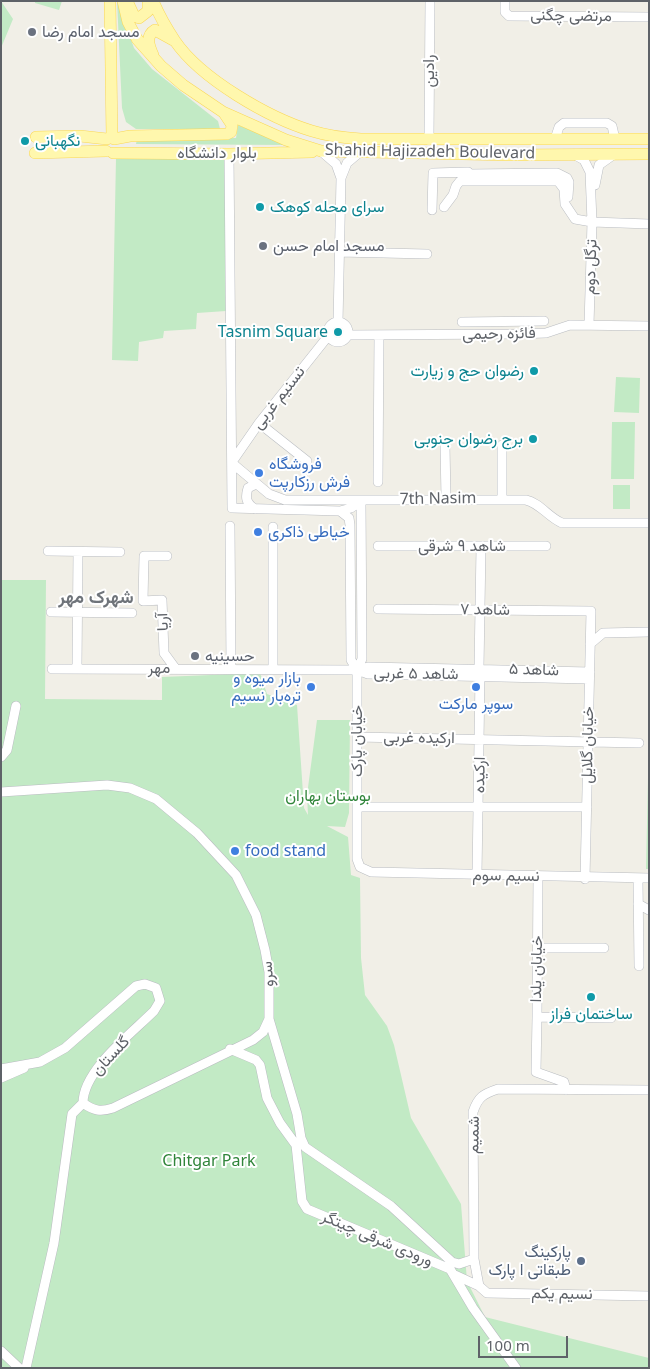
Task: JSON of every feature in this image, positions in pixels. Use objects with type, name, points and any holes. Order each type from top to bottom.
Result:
[{"type":"main road","points":[[109,152],[103,145],[111,139],[110,1]]},
{"type":"main road","name":"Shahid Hajizadeh Boulevard","points":[[123,1],[128,22],[137,39],[154,59],[183,85],[223,112],[286,140],[322,151],[649,154]]},
{"type":"main road","points":[[127,1],[134,16],[139,18],[148,11],[148,1]]},
{"type":"main road","name":"Shahid Hajizadeh Boulevard","points":[[152,1],[176,43],[209,77],[250,102],[298,126],[332,137],[429,140],[649,139]]},
{"type":"main road","points":[[154,59],[149,47],[150,33],[154,30],[163,33],[176,43]]},
{"type":"main road","name":"بلوار دانشگاه","points":[[36,137],[80,136],[111,139],[130,136],[228,134],[231,132],[232,125],[223,112]]},
{"type":"main road","points":[[153,136],[154,153]]},
{"type":"main road","points":[[560,139],[570,147],[569,154]]},
{"type":"main road","name":"بلوار دانشگاه","points":[[35,153],[229,154],[322,151]]},
{"type":"street","name":"رادین","points":[[429,140],[430,1]]},
{"type":"street","name":"مرتضی چگنی","points":[[505,1],[505,12],[509,16],[649,18]]},
{"type":"street","points":[[560,139],[559,127],[564,123],[607,122],[612,126],[615,139]]},
{"type":"street","points":[[322,151],[336,164],[341,178]]},
{"type":"street","points":[[338,322],[341,178],[347,163],[360,152]]},
{"type":"street","points":[[229,154],[232,508],[340,511],[351,508],[361,501]]},
{"type":"street","name":"ترگل دوم","points":[[569,154],[588,166],[592,210],[589,325]]},
{"type":"street","name":"ترگل دوم","points":[[592,210],[597,170],[603,161],[613,155]]},
{"type":"street","points":[[432,210],[433,173],[468,172],[469,178]]},
{"type":"street","points":[[444,207],[454,195],[457,182],[469,178],[560,174],[568,178],[570,182],[569,208],[575,219],[592,222],[649,224]]},
{"type":"street","points":[[339,252],[427,254]]},
{"type":"street","points":[[518,321],[518,334]]},
{"type":"street","points":[[462,322],[544,321]]},
{"type":"street","points":[[338,322],[346,326],[347,335],[344,340],[338,342],[332,340],[328,335],[330,326],[338,322]]},
{"type":"street","name":"فائزه رحیمی","points":[[347,335],[518,334],[546,333],[570,325],[649,326]]},
{"type":"street","name":"تسنیم غربی","points":[[232,463],[259,423],[328,335]]},
{"type":"street","points":[[378,482],[379,335]]},
{"type":"street","points":[[259,423],[307,462]]},
{"type":"street","points":[[445,445],[446,499]]},
{"type":"street","points":[[502,445],[502,498]]},
{"type":"street","name":"7th Nasim","points":[[232,463],[269,494],[285,500],[361,501],[502,498],[532,501],[555,520],[562,523],[649,523]]},
{"type":"street","points":[[255,509],[248,504],[246,497],[248,488],[256,484]]},
{"type":"street","name":"خیابان پارک","points":[[361,501],[362,659],[357,670],[357,859],[364,870]]},
{"type":"street","name":"خیابان پارک","points":[[340,511],[349,518],[350,525],[350,660],[357,670]]},
{"type":"street","points":[[230,526],[231,668]]},
{"type":"street","points":[[273,527],[273,669]]},
{"type":"street","name":"شاهد ۹ شرقی","points":[[378,546],[546,546]]},
{"type":"street","name":"ارکیده","points":[[478,875],[481,740],[479,672],[480,547]]},
{"type":"street","points":[[48,551],[120,552]]},
{"type":"street","points":[[77,668],[78,552]]},
{"type":"street","name":"آریا","points":[[167,556],[144,556],[143,602],[162,600],[164,653],[174,668]]},
{"type":"street","name":"شاهد ۷","points":[[378,609],[591,611]]},
{"type":"street","name":"خیابان گلایل","points":[[585,878],[591,611]]},
{"type":"street","points":[[52,612],[132,613]]},
{"type":"street","points":[[590,644],[603,633],[649,632]]},
{"type":"street","name":"شاهد ۵ غربی","points":[[357,670],[368,667],[479,672]]},
{"type":"street","name":"مهر","points":[[52,669],[231,668],[357,670]]},
{"type":"street","name":"شاهد ۵","points":[[479,672],[589,676]]},
{"type":"street","points":[[1,757],[7,750],[16,706]]},
{"type":"street","name":"ارکیده غربی","points":[[357,737],[588,742]]},
{"type":"street","points":[[588,742],[639,743]]},
{"type":"street","name":"سرو","points":[[1,792],[108,785],[130,788],[156,799],[197,833],[236,875],[256,915],[269,972],[269,1019],[298,1114],[300,1138],[305,1147],[391,1206],[448,1259],[459,1264],[474,1259]]},
{"type":"street","points":[[357,807],[587,807]]},
{"type":"street","name":"نسیم سوم","points":[[364,870],[370,872],[538,877],[649,878]]},
{"type":"street","name":"خیابان یلدا","points":[[538,877],[537,1017],[611,1018]]},
{"type":"street","points":[[638,879],[639,966]]},
{"type":"street","points":[[638,904],[649,910]]},
{"type":"street","points":[[538,948],[604,948]]},
{"type":"street","name":"گلستان","points":[[1,1069],[40,1062],[65,1048],[136,986],[145,984],[156,988],[160,1001],[154,1011],[94,1071],[86,1085],[83,1103]]},
{"type":"street","points":[[537,1017],[536,1072],[564,1082],[566,1090]]},
{"type":"street","points":[[26,1368],[54,1243],[72,1114],[83,1103],[92,1109],[103,1111],[113,1108],[258,1036],[269,1019]]},
{"type":"street","name":"ورودی شرقی چیتگر","points":[[230,1049],[256,1060],[260,1065],[267,1098],[280,1123],[296,1145],[302,1201],[308,1209],[452,1272],[479,1286]]},
{"type":"street","points":[[1,1078],[40,1062]]},
{"type":"street","name":"شمیم","points":[[479,1286],[474,1259],[473,1112],[477,1100],[485,1093],[498,1089],[649,1090]]},
{"type":"street","points":[[448,1259],[452,1272],[473,1308],[516,1368]]},
{"type":"street","name":"نسیم یکم","points":[[479,1286],[486,1293],[649,1296]]},
{"type":"street","points":[[1,1352],[19,1368]]},
{"type":"green space","points":[[1,1],[13,19],[1,48]]},
{"type":"green space","points":[[35,1],[62,1],[59,10],[35,3]]},
{"type":"green space","points":[[117,1],[134,48],[152,69],[218,121],[220,129],[136,129],[126,122],[122,108]]},
{"type":"green space","points":[[238,125],[287,145],[136,144],[137,139],[236,138]]},
{"type":"green space","points":[[116,158],[225,159],[226,311],[197,313],[196,329],[164,331],[163,338],[139,342],[138,361],[112,360]]},
{"type":"green space","points":[[616,377],[640,378],[639,413],[614,412]]},
{"type":"green space","points":[[612,422],[635,422],[634,479],[611,479]]},
{"type":"green space","points":[[613,485],[630,485],[630,509],[613,509]]},
{"type":"green space","name":"Chitgar Park","points":[[1,580],[46,580],[45,699],[162,700],[162,677],[260,673],[267,694],[297,705],[304,808],[308,815],[307,795],[317,720],[350,720],[349,813],[345,827],[327,826],[348,837],[351,875],[360,878],[361,958],[365,995],[387,1026],[394,1045],[411,1118],[461,1204],[467,1281],[485,1317],[649,1358],[649,1368],[1,1368]]},
{"type":"green space","points":[[649,732],[649,869],[646,869]]},
{"type":"place","name":"مسجد امام رضا","points":[[32,32]]},
{"type":"place","name":"نگهبانی","points":[[25,141]]},
{"type":"place","name":"سرای محله کوهک","points":[[260,207]]},
{"type":"place","name":"مسجد امام حسن","points":[[263,246]]},
{"type":"place","name":"Tasnim Square","points":[[338,332]]},
{"type":"place","name":"رضوان حج و زیارت","points":[[534,371]]},
{"type":"place","name":"برج رضوان جنوبی","points":[[533,439]]},
{"type":"place","name":"فروشگاه فرش رزکارپت","points":[[259,473]]},
{"type":"place","name":"خیاطی ذاکری","points":[[258,532]]},
{"type":"place","name":"حسینیه","points":[[195,656]]},
{"type":"place","name":"بازار میوه و تره‌بار نسیم","points":[[311,687]]},
{"type":"place","name":"سوپر مارکت","points":[[476,687]]},
{"type":"place","name":"food stand","points":[[235,851]]},
{"type":"place","name":"ساختمان فراز","points":[[591,997]]},
{"type":"place","name":"پارکینگ طبقاتی ا پارک","points":[[581,1261]]},
{"type":"district","name":"شهرک مهر","points":[[96,598]]},
{"type":"park label","name":"بوستان بهاران","points":[[328,796]]}]
